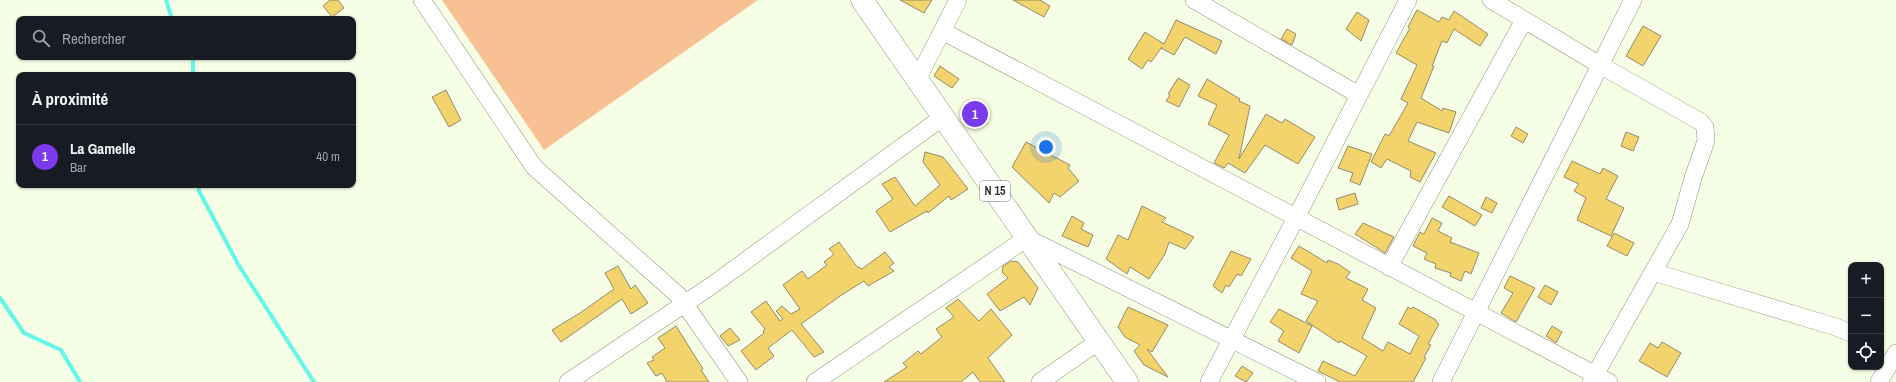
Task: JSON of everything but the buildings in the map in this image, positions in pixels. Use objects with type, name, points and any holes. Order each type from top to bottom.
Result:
[{"type":"main road","name":"N 15","points":[[862,0],[1127,382]]},
{"type":"street","points":[[422,0],[534,167],[679,296],[739,382]]},
{"type":"street","points":[[917,80],[958,0]]},
{"type":"street","points":[[1194,0],[1359,95]]},
{"type":"street","points":[[1208,382],[1296,218],[1408,0]]},
{"type":"street","points":[[942,31],[1477,313],[1598,380],[1653,272],[1680,224],[1693,178],[1706,141],[1706,127],[1701,122],[1600,65],[1491,0]]},
{"type":"street","points":[[1442,382],[1633,0]]},
{"type":"street","points":[[1389,267],[1524,20]]},
{"type":"street","points":[[568,382],[684,304],[943,117]]},
{"type":"street","points":[[815,382],[1027,238],[1317,382]]},
{"type":"street","points":[[1653,272],[1848,332]]},
{"type":"street","points":[[1040,382],[1099,341]]},
{"type":"street","points":[[1886,371],[1896,353]]},
{"type":"shaded area","points":[[442,0],[758,0],[544,150]]},
{"type":"waterway","points":[[166,0],[171,16]]},
{"type":"waterway","points":[[193,60],[193,72]]},
{"type":"waterway","points":[[198,188],[238,264],[314,382]]},
{"type":"waterway","points":[[0,298],[24,333],[61,350],[80,382]]},
{"type":"place","name":"La Gamelle","points":[[975,114]]}]
